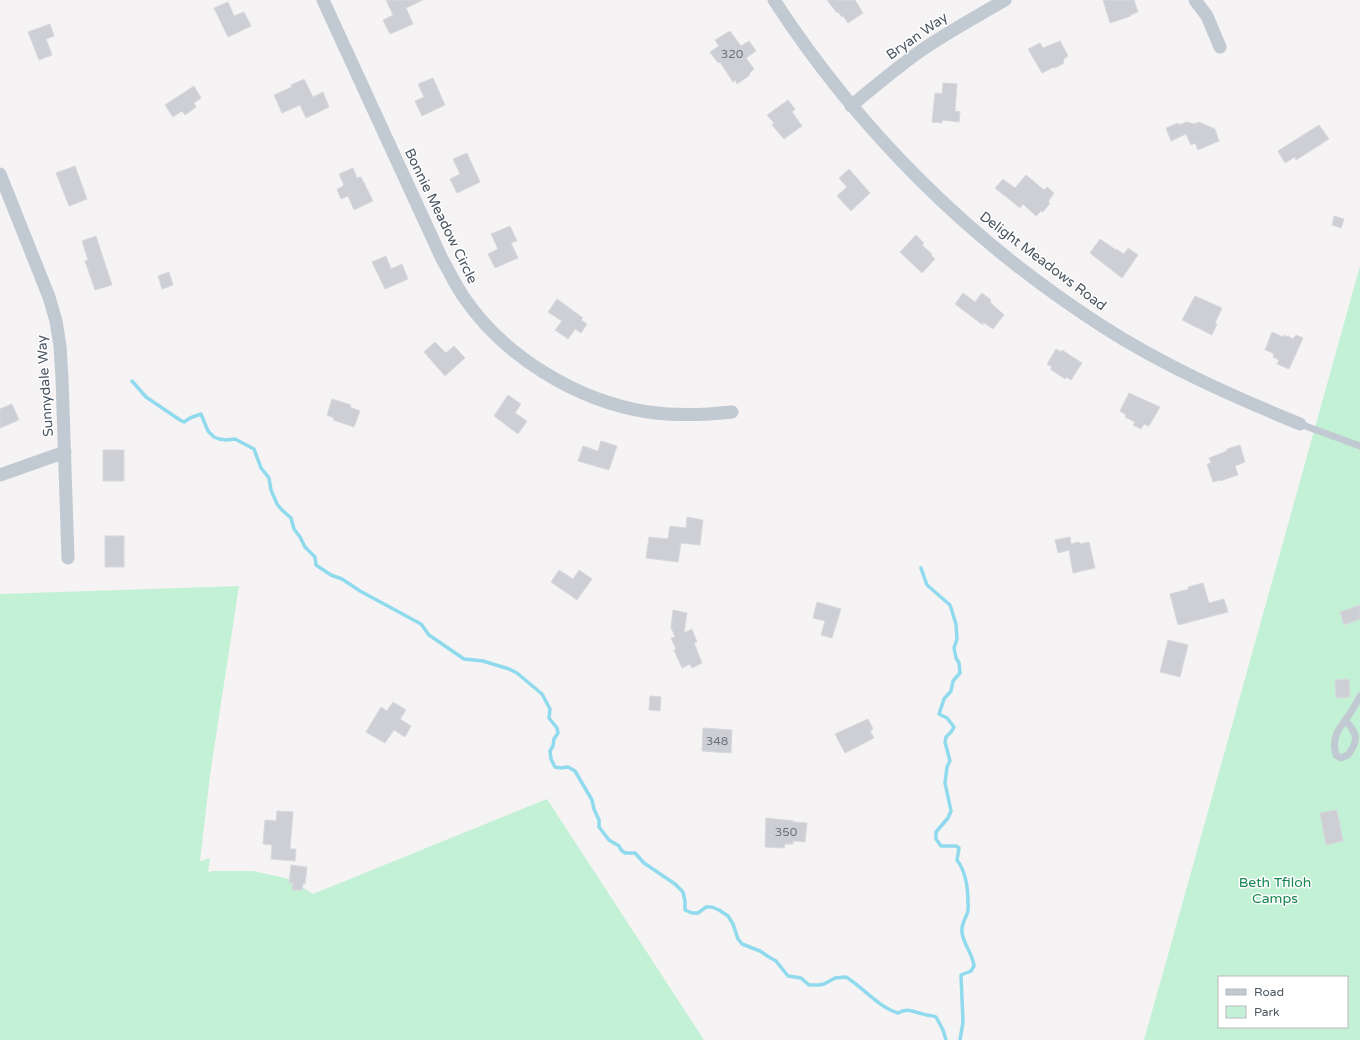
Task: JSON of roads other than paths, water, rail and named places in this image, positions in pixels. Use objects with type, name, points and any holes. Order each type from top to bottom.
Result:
[{"type":"street","name":"Bonnie Meadow Circle","points":[[323,0],[442,259],[464,297],[483,321],[523,359],[559,382],[606,402],[647,412],[665,414],[698,415],[732,412]]},
{"type":"street","name":"Delight Meadows Road","points":[[774,0],[820,67],[851,106],[887,146],[956,215],[989,244],[1102,326],[1142,350],[1206,383],[1300,424]]},
{"type":"street","name":"Bryan Way","points":[[851,106],[918,53],[1005,0]]},
{"type":"street","points":[[1195,0],[1207,16],[1220,46]]},
{"type":"street","name":"Sunnydale Way","points":[[0,174],[49,297],[56,321],[60,346],[68,558]]},
{"type":"street","points":[[0,475],[65,452]]},
{"type":"lane","points":[[1300,424],[1360,446]]},
{"type":"lane","points":[[1346,720],[1356,734],[1356,741],[1348,756],[1341,758],[1336,755],[1334,749],[1336,732],[1346,720],[1360,696]]},
{"type":"waterway","points":[[132,381],[146,397],[180,420],[184,422],[201,414],[208,431],[214,437],[226,440],[235,439],[254,449],[261,468],[269,478],[271,490],[277,504],[291,518],[294,529],[305,547],[315,557],[316,565],[331,575],[342,579],[360,591],[421,624],[429,635],[464,659],[483,661],[509,669],[517,673],[542,694],[550,709],[549,718],[557,728],[558,733],[554,739],[553,746],[550,751],[551,759],[555,767],[568,767],[575,771],[592,800],[599,820],[599,827],[609,840],[619,846],[625,853],[635,853],[644,863],[675,884],[683,892],[685,910],[692,913],[698,913],[706,907],[712,907],[719,910],[728,916],[733,924],[738,939],[742,944],[760,951],[776,961],[788,976],[801,978],[809,985],[824,984],[835,978],[846,977],[878,1002],[891,1010],[898,1013],[905,1010],[910,1010],[936,1017],[943,1030],[946,1040]]},
{"type":"waterway","points":[[921,568],[927,585],[950,605],[956,624],[957,639],[954,648],[956,658],[959,663],[960,673],[953,681],[951,691],[944,699],[939,714],[947,718],[954,727],[946,737],[945,742],[950,761],[947,767],[945,783],[951,811],[948,818],[936,832],[936,839],[941,846],[956,846],[959,848],[957,860],[963,870],[967,885],[968,912],[962,932],[974,966],[971,971],[961,975],[963,1022],[960,1040]]},
{"type":"park label","name":"Beth Tfiloh Camps","points":[[1275,890]]}]
